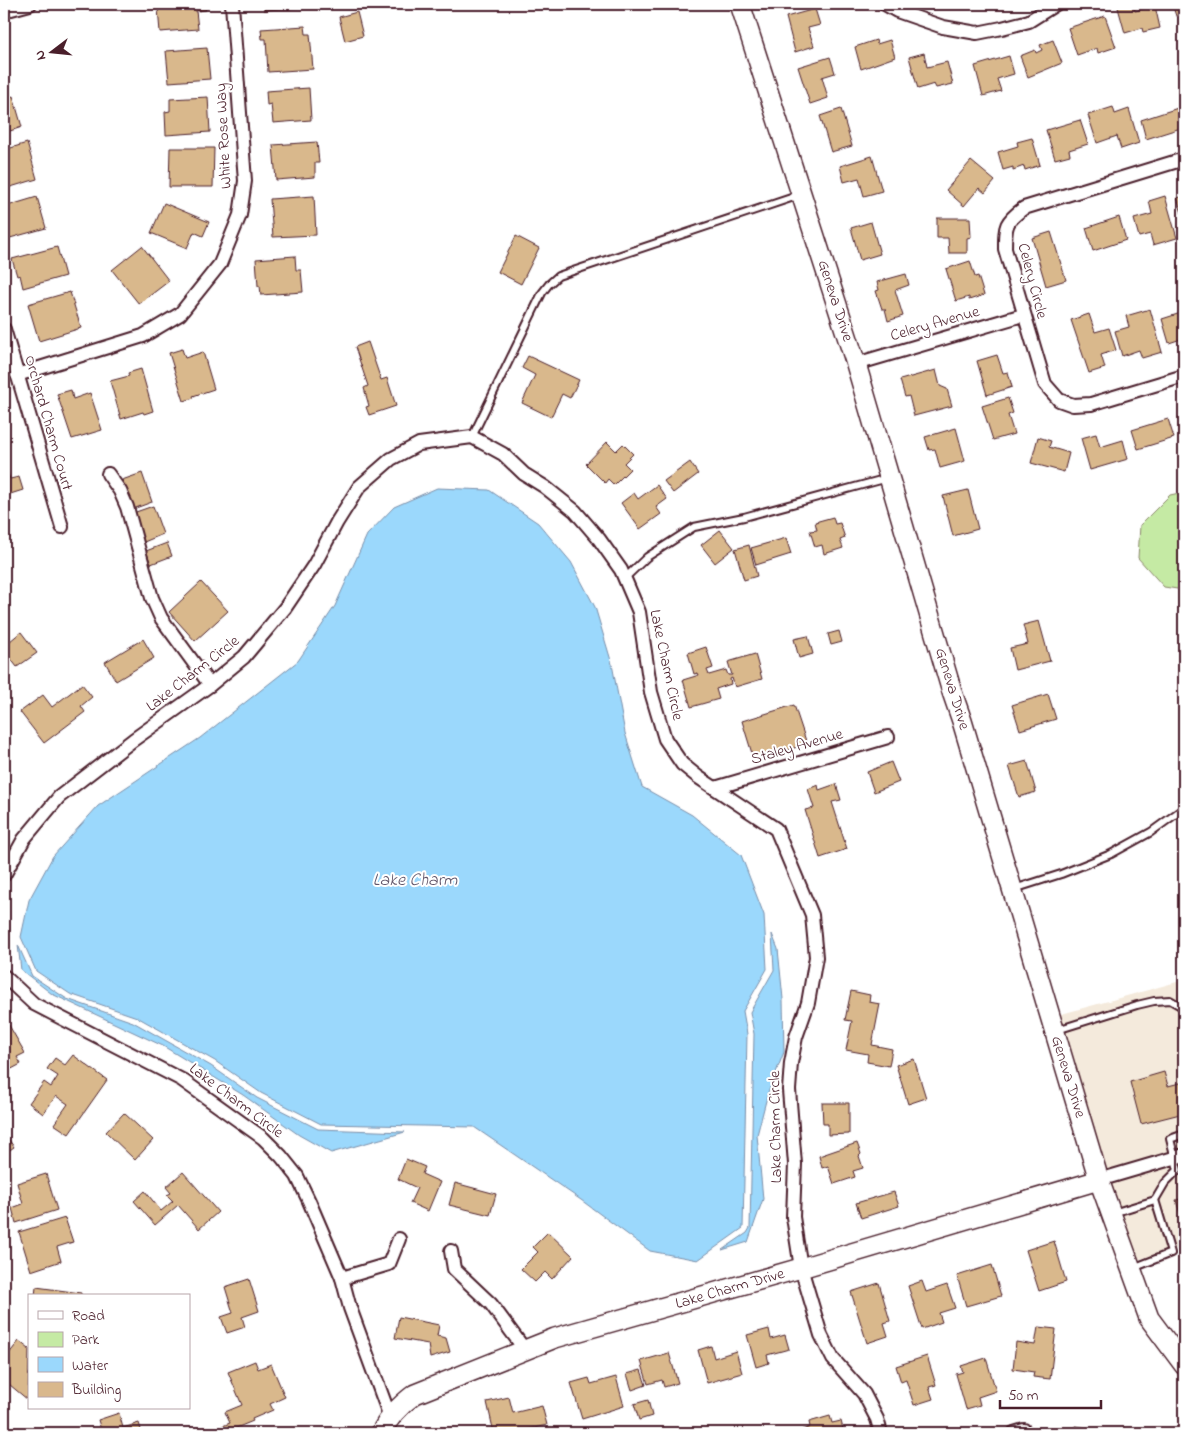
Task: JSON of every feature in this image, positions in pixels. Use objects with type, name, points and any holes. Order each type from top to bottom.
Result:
[{"type":"main road","name":"Geneva Drive","points":[[740,4],[856,364],[1099,1180],[1149,1318],[1173,1345],[1184,1365]]},
{"type":"main road","name":"Lake Charm Drive","points":[[381,1433],[390,1417],[400,1405],[415,1394],[555,1338],[1099,1180]]},
{"type":"street","points":[[4,11],[30,4]]},
{"type":"street","name":"White Rose Way","points":[[17,375],[143,336],[180,314],[220,264],[240,215],[245,181],[232,4]]},
{"type":"street","points":[[885,4],[897,12],[942,27],[977,33],[1028,21],[1056,4]]},
{"type":"street","name":"Celery Circle","points":[[1184,159],[1024,208],[1011,218],[1005,232],[1005,249],[1045,384],[1059,400],[1073,405],[1090,404],[1184,376]]},
{"type":"street","name":"Celery Avenue","points":[[856,364],[1023,315]]},
{"type":"street","name":"Orchard Charm Court","points":[[4,329],[62,527]]},
{"type":"street","name":"Lake Charm Circle","points":[[4,875],[24,840],[59,797],[133,740],[210,685],[244,657],[285,608],[314,565],[337,522],[359,487],[391,459],[419,444],[472,437],[504,454],[524,474],[545,487],[575,511],[599,539],[621,570],[639,612],[651,692],[665,739],[682,764],[698,777],[776,829],[812,916],[816,957],[808,1003],[796,1037],[788,1090],[795,1164],[793,1217],[801,1268],[821,1335],[833,1359],[864,1394],[882,1433]]},
{"type":"street","points":[[108,474],[120,491],[127,507],[152,598],[162,618],[210,685]]},
{"type":"street","name":"Staley Avenue","points":[[715,788],[888,737]]},
{"type":"street","name":"Lake Charm Circle","points":[[4,976],[34,1004],[182,1080],[263,1138],[281,1156],[297,1176],[342,1278],[350,1308],[390,1417]]},
{"type":"street","points":[[1099,1180],[1180,1157]]},
{"type":"street","points":[[342,1278],[389,1264],[399,1239]]},
{"type":"street","points":[[451,1251],[454,1269],[491,1304],[525,1350]]},
{"type":"lane","points":[[472,437],[542,293],[548,284],[558,276],[801,194]]},
{"type":"lane","points":[[624,578],[647,557],[694,527],[744,517],[889,477]]},
{"type":"lane","points":[[1013,890],[1061,874],[1111,854],[1150,832],[1184,808]]},
{"type":"lane","points":[[1055,1031],[1154,1001],[1170,1000],[1184,1008]]},
{"type":"lane","points":[[1111,1213],[1155,1200],[1165,1183],[1178,1170],[1180,1157],[1170,1139],[1184,1134]]},
{"type":"lane","points":[[1131,1268],[1170,1254],[1155,1200]]},
{"type":"shaded area","points":[[1184,980],[1184,1149],[1105,1171],[1058,1015]]},
{"type":"shaded area","points":[[1184,1159],[1184,1246],[1133,1261],[1109,1181]]},
{"type":"green space","points":[[1184,492],[1184,590],[1164,587],[1138,558],[1140,525],[1170,495]]},
{"type":"water","name":"Lake Charm","points":[[437,488],[489,490],[538,523],[571,562],[595,607],[612,664],[625,733],[642,787],[692,815],[741,855],[764,915],[767,969],[743,1011],[747,1034],[743,1228],[698,1260],[650,1251],[581,1200],[474,1127],[321,1124],[261,1093],[215,1061],[137,1017],[70,994],[36,971],[21,937],[29,900],[53,856],[98,806],[200,738],[298,661],[335,606],[367,535],[394,507]]},
{"type":"water","points":[[772,934],[778,949],[783,999],[784,1052],[768,1093],[757,1135],[763,1199],[748,1242],[722,1250],[747,1233],[750,1228],[754,1034],[750,1012],[774,970]]},
{"type":"water","points":[[18,945],[32,976],[67,999],[133,1022],[211,1066],[257,1098],[318,1129],[405,1132],[331,1153],[299,1135],[243,1095],[163,1046],[52,994],[21,970]]},
{"type":"building","points":[[155,4],[205,4],[206,10],[196,11],[198,29],[160,32],[158,9],[156,9]]},
{"type":"building","points":[[264,4],[302,4],[303,8],[264,10]]},
{"type":"building","points":[[1117,4],[1134,4],[1135,11],[1155,6],[1160,28],[1143,32],[1142,28],[1125,33]]},
{"type":"building","points":[[1172,4],[1184,4],[1184,13],[1176,16]]},
{"type":"building","points":[[815,9],[820,25],[808,28],[814,46],[795,52],[786,17]]},
{"type":"building","points":[[357,12],[363,36],[345,41],[339,17]]},
{"type":"building","points":[[1105,16],[1116,47],[1098,53],[1097,48],[1077,55],[1068,28]]},
{"type":"building","points":[[305,26],[306,34],[310,34],[313,69],[268,72],[266,39],[262,39],[261,29]]},
{"type":"building","points":[[876,40],[877,44],[890,40],[895,57],[861,69],[855,47]]},
{"type":"building","points":[[1053,40],[1062,63],[1028,77],[1020,56],[1035,50],[1036,53],[1042,50],[1040,45]]},
{"type":"building","points":[[207,48],[210,79],[169,82],[166,51]]},
{"type":"building","points":[[924,53],[927,67],[947,62],[953,84],[936,88],[934,84],[918,89],[909,57]]},
{"type":"building","points":[[1009,56],[1014,74],[997,79],[1001,91],[983,96],[975,66]]},
{"type":"building","points":[[830,57],[835,73],[822,77],[828,98],[810,104],[798,67]]},
{"type":"building","points":[[309,88],[311,120],[273,123],[271,104],[267,105],[266,91]]},
{"type":"building","points":[[13,96],[22,127],[4,133],[4,99]]},
{"type":"building","points":[[208,97],[210,132],[166,135],[165,112],[170,111],[170,99]]},
{"type":"building","points":[[1113,107],[1115,114],[1129,109],[1139,143],[1121,149],[1117,136],[1097,143],[1088,115]]},
{"type":"building","points":[[1181,107],[1184,127],[1146,139],[1141,120]]},
{"type":"building","points":[[841,109],[852,146],[831,152],[820,116]]},
{"type":"building","points":[[1080,120],[1088,144],[1069,150],[1070,155],[1055,159],[1046,130]]},
{"type":"building","points":[[1032,138],[1040,165],[1025,170],[1024,166],[1013,170],[1013,167],[1003,170],[998,152],[1018,146],[1017,142]]},
{"type":"building","points":[[317,142],[319,163],[315,163],[315,177],[276,180],[273,145]]},
{"type":"building","points":[[27,143],[37,179],[4,189],[4,150]]},
{"type":"building","points":[[170,148],[214,148],[213,187],[169,187]]},
{"type":"building","points":[[872,156],[882,191],[864,196],[859,178],[844,182],[840,166]]},
{"type":"building","points":[[971,161],[995,181],[985,193],[979,188],[964,206],[946,190]]},
{"type":"building","points":[[314,196],[316,235],[273,237],[270,199]]},
{"type":"building","points":[[1165,196],[1177,238],[1153,245],[1150,234],[1139,237],[1134,219],[1152,214],[1149,201]]},
{"type":"building","points":[[1184,196],[1184,216],[1183,216],[1177,198]]},
{"type":"building","points":[[37,197],[46,228],[10,238],[4,221],[4,207]]},
{"type":"building","points":[[164,203],[209,222],[203,236],[194,232],[187,248],[151,233]]},
{"type":"building","points":[[1119,217],[1126,240],[1093,251],[1086,228]]},
{"type":"building","points":[[937,218],[970,218],[971,237],[967,238],[967,253],[949,253],[948,238],[937,238]]},
{"type":"building","points":[[871,222],[880,254],[860,260],[851,228]]},
{"type":"building","points":[[1051,232],[1066,280],[1046,286],[1032,238]]},
{"type":"building","points":[[516,236],[539,248],[521,284],[498,272]]},
{"type":"building","points":[[142,246],[169,281],[139,304],[112,270]]},
{"type":"building","points":[[57,247],[65,276],[23,288],[20,275],[17,276],[12,259]]},
{"type":"building","points":[[295,256],[296,270],[301,270],[303,292],[261,295],[260,286],[258,286],[256,259]]},
{"type":"building","points":[[970,261],[975,277],[978,276],[984,295],[969,300],[969,297],[956,301],[946,269]]},
{"type":"building","points":[[906,274],[909,285],[895,290],[903,316],[888,321],[885,309],[882,309],[876,291],[879,290],[877,282]]},
{"type":"building","points":[[70,292],[81,328],[39,341],[28,304]]},
{"type":"building","points":[[1150,309],[1162,352],[1142,358],[1139,350],[1122,356],[1115,331],[1129,327],[1126,316]]},
{"type":"building","points":[[1184,312],[1184,338],[1169,343],[1162,319]]},
{"type":"building","points":[[1089,314],[1095,332],[1109,328],[1116,350],[1101,355],[1105,368],[1089,373],[1071,320]]},
{"type":"building","points":[[368,342],[381,380],[387,378],[396,406],[369,415],[366,407],[369,406],[364,388],[368,386],[355,347]]},
{"type":"building","points":[[182,349],[185,358],[203,352],[214,389],[184,401],[169,353]]},
{"type":"building","points":[[997,355],[1003,373],[1008,372],[1012,387],[987,395],[977,361]]},
{"type":"building","points":[[528,356],[579,380],[570,398],[562,394],[551,417],[522,403],[535,375],[522,368]]},
{"type":"building","points":[[141,369],[153,411],[121,419],[110,381],[129,376],[128,373]]},
{"type":"building","points":[[936,370],[940,386],[947,389],[952,406],[914,416],[909,396],[905,397],[900,380]]},
{"type":"building","points":[[71,390],[73,399],[90,393],[102,430],[72,439],[57,394]]},
{"type":"building","points":[[1008,398],[1013,413],[1008,415],[1014,434],[993,440],[982,406]]},
{"type":"building","points":[[1184,416],[1184,433],[1179,418]]},
{"type":"building","points":[[1168,419],[1174,438],[1138,449],[1132,430]]},
{"type":"building","points":[[956,428],[965,461],[940,468],[935,449],[929,450],[925,437]]},
{"type":"building","points":[[1096,434],[1100,447],[1123,440],[1128,459],[1090,470],[1081,438]]},
{"type":"building","points":[[1038,437],[1051,441],[1049,447],[1069,453],[1064,472],[1031,463]]},
{"type":"building","points":[[607,442],[616,451],[623,444],[633,454],[624,463],[630,469],[614,485],[608,479],[605,483],[586,464]]},
{"type":"building","points":[[690,462],[698,474],[673,493],[664,481]]},
{"type":"building","points":[[4,463],[10,479],[19,477],[23,490],[4,496]]},
{"type":"building","points":[[142,473],[152,502],[133,509],[122,480]]},
{"type":"building","points":[[657,485],[667,499],[656,507],[661,514],[640,529],[621,503],[634,493],[638,499]]},
{"type":"building","points":[[968,490],[978,529],[953,536],[943,496]]},
{"type":"building","points":[[153,506],[163,534],[144,542],[133,513]]},
{"type":"building","points":[[833,517],[835,524],[840,523],[845,538],[840,540],[843,548],[824,554],[822,545],[815,547],[810,531],[817,530],[815,522]]},
{"type":"building","points":[[720,530],[734,548],[715,563],[701,545]]},
{"type":"building","points":[[786,538],[791,554],[756,565],[751,548]]},
{"type":"building","points":[[167,543],[172,556],[151,564],[146,551]]},
{"type":"building","points":[[749,545],[757,576],[744,580],[735,549]]},
{"type":"building","points":[[201,582],[228,611],[195,641],[169,612]]},
{"type":"building","points":[[1039,621],[1050,661],[1015,670],[1010,648],[1028,644],[1023,625]]},
{"type":"building","points":[[839,631],[842,642],[831,645],[828,634]]},
{"type":"building","points":[[21,632],[37,653],[17,667],[4,650],[4,646]]},
{"type":"building","points":[[808,636],[813,654],[799,658],[794,639]]},
{"type":"building","points":[[143,639],[154,658],[116,681],[105,662]]},
{"type":"building","points":[[706,647],[713,668],[707,670],[709,675],[726,670],[728,675],[732,675],[728,662],[755,654],[762,679],[735,687],[732,678],[730,679],[731,684],[716,689],[719,699],[691,707],[683,680],[699,675],[698,673],[694,674],[688,653]]},
{"type":"building","points":[[82,684],[92,697],[81,706],[85,712],[44,743],[20,712],[43,695],[52,707]]},
{"type":"building","points":[[1048,694],[1056,719],[1020,730],[1012,705]]},
{"type":"building","points":[[794,705],[807,744],[754,760],[742,721]]},
{"type":"building","points":[[1027,761],[1036,792],[1019,797],[1009,766]]},
{"type":"building","points":[[891,762],[899,782],[874,792],[867,772]]},
{"type":"building","points":[[836,784],[841,800],[832,802],[847,849],[820,858],[805,810],[814,808],[808,789],[818,785],[819,790]]},
{"type":"building","points":[[851,991],[870,995],[869,1002],[880,1004],[872,1045],[892,1049],[889,1066],[867,1062],[868,1054],[846,1050],[852,1021],[845,1020]]},
{"type":"building","points":[[6,1020],[25,1053],[17,1057],[21,1064],[4,1073],[4,1022]]},
{"type":"building","points":[[73,1055],[107,1080],[69,1134],[54,1124],[68,1104],[56,1096],[43,1114],[29,1103],[44,1082],[51,1087],[58,1076],[47,1069],[55,1058],[65,1065]]},
{"type":"building","points":[[914,1059],[926,1098],[908,1104],[896,1065]]},
{"type":"building","points":[[1164,1072],[1168,1086],[1184,1082],[1184,1113],[1141,1124],[1130,1082]]},
{"type":"building","points":[[822,1103],[849,1103],[849,1134],[828,1135],[828,1124],[823,1124]]},
{"type":"building","points":[[124,1113],[153,1140],[135,1160],[106,1132]]},
{"type":"building","points":[[4,1133],[14,1147],[4,1154]]},
{"type":"building","points":[[857,1143],[863,1168],[853,1171],[855,1177],[834,1184],[828,1166],[822,1168],[819,1156]]},
{"type":"building","points":[[406,1159],[425,1167],[422,1174],[440,1182],[428,1211],[410,1203],[417,1188],[398,1179]]},
{"type":"building","points":[[183,1172],[218,1212],[199,1229],[178,1205],[155,1225],[134,1201],[145,1191],[161,1211],[173,1201],[167,1195],[171,1193],[166,1187]]},
{"type":"building","points":[[46,1174],[57,1210],[16,1223],[12,1208],[23,1204],[17,1183]]},
{"type":"building","points":[[455,1183],[496,1194],[490,1215],[449,1205]]},
{"type":"building","points":[[894,1192],[899,1206],[861,1218],[856,1203]]},
{"type":"building","points":[[1184,1198],[1184,1228],[1176,1200]]},
{"type":"building","points":[[65,1218],[73,1242],[57,1247],[61,1261],[31,1271],[19,1232]]},
{"type":"building","points":[[548,1232],[573,1256],[552,1279],[545,1272],[535,1282],[521,1269],[538,1252],[533,1247]]},
{"type":"building","points":[[1054,1241],[1066,1282],[1039,1291],[1026,1250]]},
{"type":"building","points":[[992,1265],[1001,1296],[966,1306],[957,1276]]},
{"type":"building","points":[[249,1279],[259,1311],[242,1317],[245,1327],[227,1333],[221,1317],[233,1313],[225,1287]]},
{"type":"building","points":[[922,1281],[926,1292],[947,1285],[955,1308],[939,1313],[942,1322],[922,1329],[908,1286]]},
{"type":"building","points":[[879,1283],[890,1321],[884,1323],[888,1336],[867,1343],[851,1292]]},
{"type":"building","points":[[36,1287],[81,1293],[81,1294],[35,1294]]},
{"type":"building","points":[[399,1317],[439,1325],[437,1336],[446,1338],[450,1352],[430,1358],[428,1344],[395,1338]]},
{"type":"building","points":[[1038,1327],[1056,1329],[1050,1379],[1033,1377],[1034,1372],[1013,1369],[1016,1342],[1035,1345]]},
{"type":"building","points":[[769,1329],[771,1339],[785,1335],[789,1349],[767,1355],[769,1363],[756,1367],[747,1335]]},
{"type":"building","points":[[19,1341],[28,1348],[28,1400],[4,1380],[4,1360]]},
{"type":"building","points":[[711,1346],[714,1358],[736,1351],[742,1373],[707,1383],[698,1350]]},
{"type":"building","points":[[669,1353],[678,1383],[664,1387],[662,1380],[648,1384],[641,1361]]},
{"type":"building","points":[[927,1356],[936,1385],[929,1387],[933,1399],[914,1405],[906,1380],[901,1382],[896,1366]]},
{"type":"building","points":[[986,1358],[996,1391],[978,1397],[980,1405],[966,1409],[956,1374],[963,1372],[961,1366]]},
{"type":"building","points":[[255,1361],[258,1369],[271,1364],[285,1397],[270,1404],[273,1410],[252,1419],[253,1421],[224,1433],[217,1433],[215,1429],[230,1423],[225,1412],[242,1405],[228,1372]]},
{"type":"building","points":[[641,1370],[646,1385],[632,1390],[627,1374]]},
{"type":"building","points":[[616,1377],[624,1406],[582,1419],[571,1383],[589,1378],[591,1384]]},
{"type":"building","points":[[509,1397],[513,1413],[542,1406],[547,1425],[512,1433],[494,1433],[487,1402]]},
{"type":"building","points":[[648,1400],[652,1416],[639,1420],[634,1404]]},
{"type":"building","points":[[119,1413],[123,1428],[139,1423],[142,1433],[102,1433],[98,1420]]},
{"type":"building","points":[[830,1416],[832,1423],[841,1421],[844,1433],[803,1433],[802,1430],[810,1427],[809,1422]]},
{"type":"building","points":[[1076,1426],[1099,1430],[1098,1433],[1074,1433]]}]
